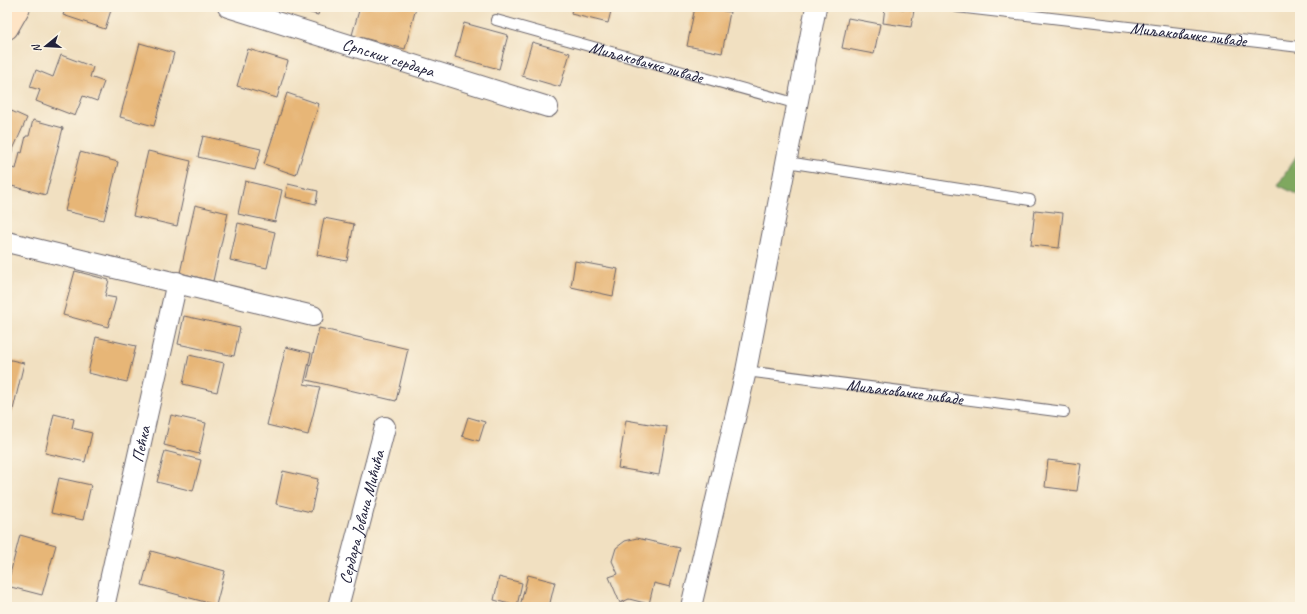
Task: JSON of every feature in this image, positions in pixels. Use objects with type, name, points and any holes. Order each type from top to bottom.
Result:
[{"type":"street","points":[[7,28],[19,7]]},
{"type":"street","name":"Српских сердара","points":[[228,7],[548,107]]},
{"type":"street","points":[[692,607],[746,371],[816,7]]},
{"type":"street","points":[[7,242],[313,316]]},
{"type":"street","name":"Пећка","points":[[104,607],[177,282]]},
{"type":"street","name":"Сердара Јована Мићића","points":[[338,607],[385,427]]},
{"type":"lane","name":"Миљаковачке ливаде","points":[[957,7],[1300,47]]},
{"type":"lane","name":"Миљаковачке ливаде","points":[[496,20],[798,104]]},
{"type":"lane","points":[[786,162],[1030,200]]},
{"type":"lane","name":"Миљаковачке ливаде","points":[[746,371],[1064,412]]},
{"type":"green space","points":[[1300,150],[1300,196],[1278,185]]},
{"type":"building","points":[[66,7],[112,7],[105,29],[63,15]]},
{"type":"building","points":[[289,7],[320,7],[318,15]]},
{"type":"building","points":[[360,7],[416,8],[405,49],[352,35]]},
{"type":"building","points":[[572,7],[612,7],[608,23],[571,14]]},
{"type":"building","points":[[695,7],[730,12],[722,53],[687,46]]},
{"type":"building","points":[[885,7],[914,10],[911,27],[883,23]]},
{"type":"building","points":[[848,18],[880,24],[874,54],[842,48]]},
{"type":"building","points":[[464,23],[508,35],[499,69],[455,57]]},
{"type":"building","points":[[532,42],[570,53],[560,87],[522,76]]},
{"type":"building","points":[[140,43],[174,53],[154,126],[120,117]]},
{"type":"building","points":[[248,49],[288,61],[277,98],[237,86]]},
{"type":"building","points":[[61,55],[93,67],[90,77],[104,82],[97,101],[83,96],[75,116],[36,101],[40,90],[30,87],[36,70],[53,77]]},
{"type":"building","points":[[287,93],[319,104],[296,175],[264,164]]},
{"type":"building","points":[[7,109],[27,118],[7,163]]},
{"type":"building","points":[[33,120],[63,128],[46,195],[8,185],[12,168],[16,169],[20,152],[22,153],[26,136],[29,136]]},
{"type":"building","points":[[203,136],[261,149],[255,170],[198,157]]},
{"type":"building","points":[[148,151],[191,161],[177,226],[133,216]]},
{"type":"building","points":[[80,152],[118,162],[104,220],[65,211]]},
{"type":"building","points":[[245,181],[282,190],[275,222],[238,214]]},
{"type":"building","points":[[288,184],[318,191],[316,204],[285,197]]},
{"type":"building","points":[[195,205],[228,213],[213,281],[180,273]]},
{"type":"building","points":[[1035,210],[1063,213],[1059,248],[1031,245]]},
{"type":"building","points":[[324,218],[354,224],[347,261],[317,255]]},
{"type":"building","points":[[238,223],[275,232],[267,268],[230,260]]},
{"type":"building","points":[[575,261],[618,269],[613,296],[571,287]]},
{"type":"building","points":[[75,271],[109,280],[105,296],[116,298],[108,327],[63,315]]},
{"type":"building","points":[[184,316],[240,328],[234,356],[178,344]]},
{"type":"building","points":[[319,328],[408,349],[396,401],[307,380]]},
{"type":"building","points":[[96,337],[136,346],[127,382],[88,373]]},
{"type":"building","points":[[286,347],[311,353],[304,384],[320,387],[308,435],[267,425]]},
{"type":"building","points":[[189,355],[224,363],[217,392],[183,384]]},
{"type":"building","points":[[7,359],[24,363],[12,414],[7,413]]},
{"type":"building","points":[[54,414],[74,419],[72,428],[92,433],[85,462],[45,453]]},
{"type":"building","points":[[171,415],[206,423],[199,454],[164,445]]},
{"type":"building","points":[[468,417],[485,422],[479,441],[462,436]]},
{"type":"building","points":[[626,420],[667,427],[659,475],[618,468]]},
{"type":"building","points":[[165,451],[201,460],[193,491],[157,482]]},
{"type":"building","points":[[1048,460],[1081,464],[1077,491],[1045,487]]},
{"type":"building","points":[[283,471],[318,479],[311,512],[276,504]]},
{"type":"building","points":[[59,478],[91,485],[83,520],[51,513]]},
{"type":"building","points":[[20,535],[56,545],[42,595],[7,586]]},
{"type":"building","points":[[637,538],[680,548],[670,587],[654,583],[649,604],[629,599],[620,603],[609,577],[618,574],[612,561],[616,548],[625,541]]},
{"type":"building","points":[[151,551],[225,571],[216,605],[142,585]]},
{"type":"building","points":[[528,575],[555,582],[549,607],[520,606]]},
{"type":"building","points":[[499,577],[522,583],[517,606],[494,600]]}]
